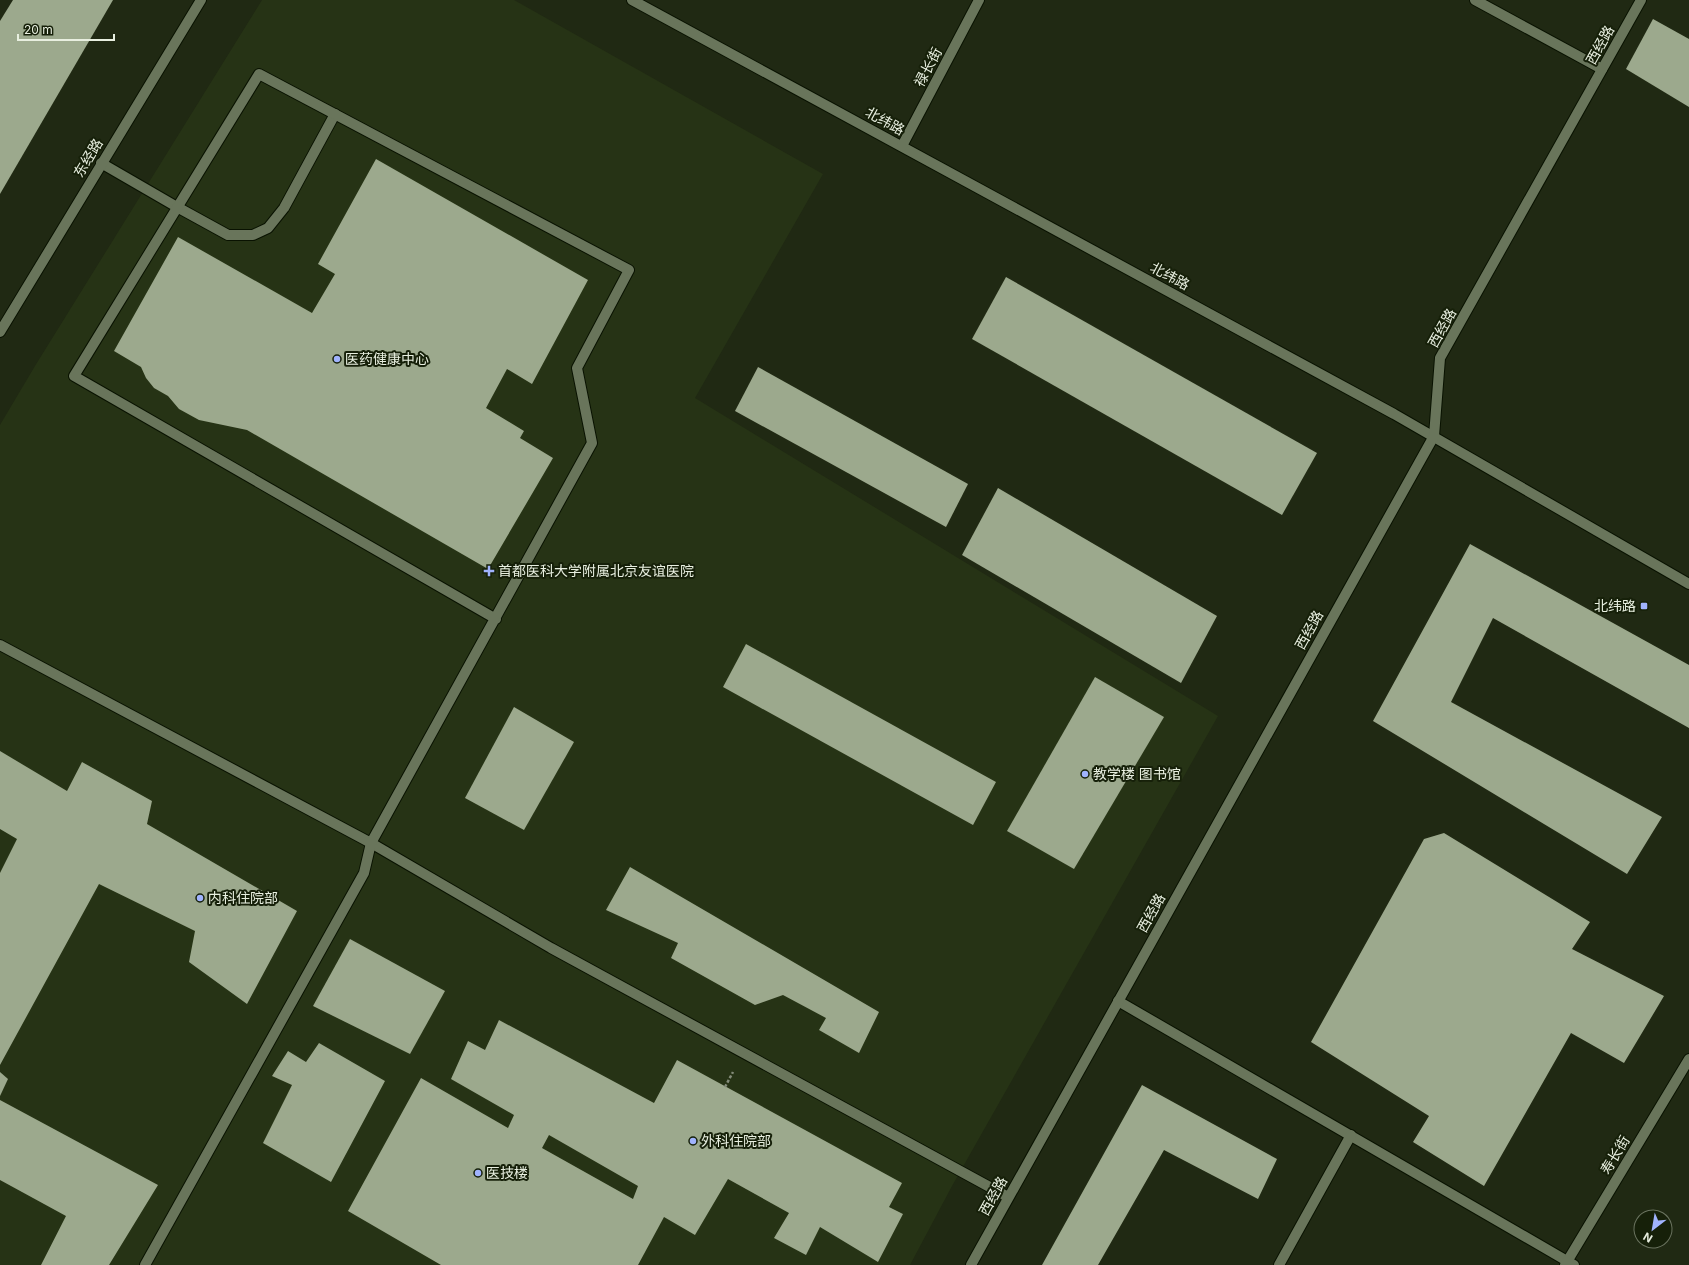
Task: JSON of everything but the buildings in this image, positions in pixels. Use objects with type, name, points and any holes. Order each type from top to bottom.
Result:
[{"type":"street","name":"东经路","points":[[0,332],[201,0]]},
{"type":"street","name":"北纬路","points":[[632,0],[1434,436],[1689,584]]},
{"type":"street","name":"禄长街","points":[[902,146],[979,0]]},
{"type":"street","points":[[1475,0],[1602,69]]},
{"type":"street","name":"西经路","points":[[971,1265],[1434,436],[1440,358],[1641,0]]},
{"type":"street","points":[[145,1265],[364,873],[371,843],[496,619],[592,443],[577,368],[629,270],[259,74],[74,376],[496,619]]},
{"type":"street","points":[[101,163],[228,235],[253,235],[268,228],[284,208],[335,114]]},
{"type":"street","points":[[0,645],[371,843],[558,952],[1008,1197]]},
{"type":"street","points":[[1118,1001],[1351,1135],[1569,1264]]},
{"type":"street","name":"寿长街","points":[[1569,1264],[1689,1059]]},
{"type":"street","points":[[1279,1265],[1351,1135]]},
{"type":"shaded area","name":"首都医科大学附属北京友谊医院","points":[[262,0],[514,0],[823,174],[695,398],[1218,716],[952,1186],[910,1265],[0,1265],[0,425]]},
{"type":"place","name":"医药健康中心","points":[[337,359]]},
{"type":"place","name":"首都医科大学附属北京友谊医院","points":[[489,571]]},
{"type":"place","name":"北纬路","points":[[1644,606]]},
{"type":"place","name":"教学楼 图书馆","points":[[1085,774]]},
{"type":"place","name":"内科住院部","points":[[200,898]]},
{"type":"place","name":"外科住院部","points":[[693,1141]]},
{"type":"place","name":"医技楼","points":[[478,1173]]}]
